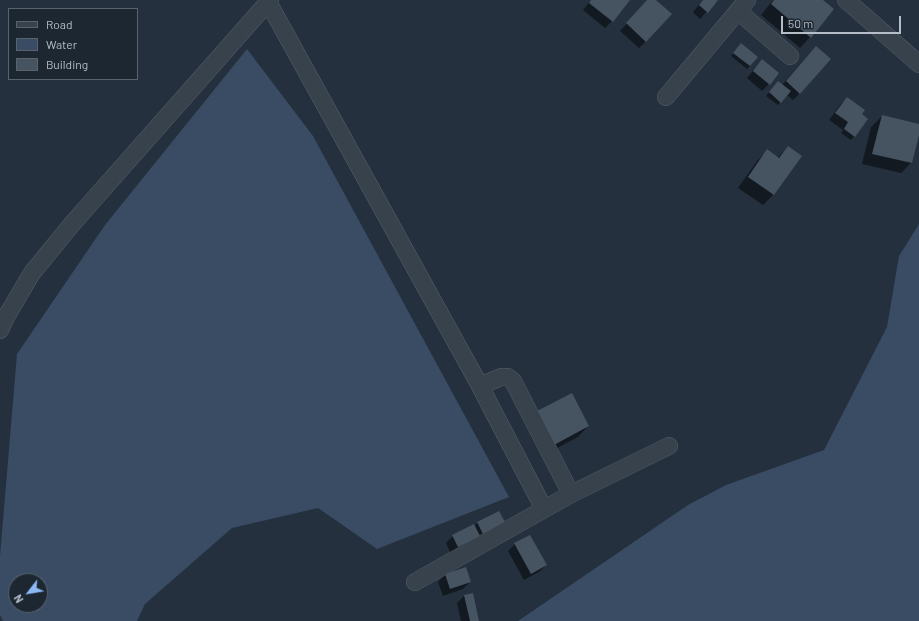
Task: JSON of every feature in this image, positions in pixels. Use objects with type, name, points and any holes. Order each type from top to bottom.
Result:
[{"type":"lane","points":[[846,0],[919,64]]},
{"type":"lane","points":[[0,330],[32,273],[62,236],[269,1],[480,386],[544,509]]},
{"type":"lane","points":[[666,97],[742,6],[790,56]]},
{"type":"lane","points":[[480,386],[501,377],[508,377],[513,381],[571,494]]},
{"type":"lane","points":[[415,582],[571,494],[669,446]]},
{"type":"water","points":[[247,49],[313,136],[509,497],[377,549],[318,508],[232,528],[145,604],[137,621],[3,621],[0,615],[0,556],[17,354],[105,225]]},
{"type":"water","points":[[919,224],[919,621],[518,621],[688,505],[726,485],[824,450],[887,327],[899,256]]},
{"type":"building","points":[[591,0],[630,0],[613,22],[589,3]]},
{"type":"building","points":[[647,0],[656,0],[672,14],[646,42],[626,23]]},
{"type":"building","points":[[703,0],[718,0],[708,13],[699,5]]},
{"type":"building","points":[[774,0],[823,0],[834,9],[811,38],[771,4]]},
{"type":"building","points":[[741,43],[758,57],[750,66],[733,53]]},
{"type":"building","points":[[816,46],[831,59],[800,94],[786,81]]},
{"type":"building","points":[[762,59],[779,73],[770,85],[753,71]]},
{"type":"building","points":[[778,81],[791,91],[781,103],[769,92]]},
{"type":"building","points":[[847,97],[865,110],[862,114],[868,119],[855,137],[844,129],[848,122],[835,113]]},
{"type":"building","points":[[882,115],[919,124],[919,135],[912,163],[872,154]]},
{"type":"building","points":[[788,146],[802,156],[774,195],[748,177],[767,149],[779,158]]},
{"type":"building","points":[[572,393],[589,426],[554,445],[537,411]]},
{"type":"building","points":[[499,511],[505,522],[483,534],[477,522]]},
{"type":"building","points":[[474,524],[480,536],[458,547],[452,535]]},
{"type":"building","points":[[530,535],[547,565],[531,574],[514,543]]},
{"type":"building","points":[[466,567],[471,582],[450,589],[445,574]]},
{"type":"building","points":[[473,593],[479,621],[470,621],[464,595]]}]
